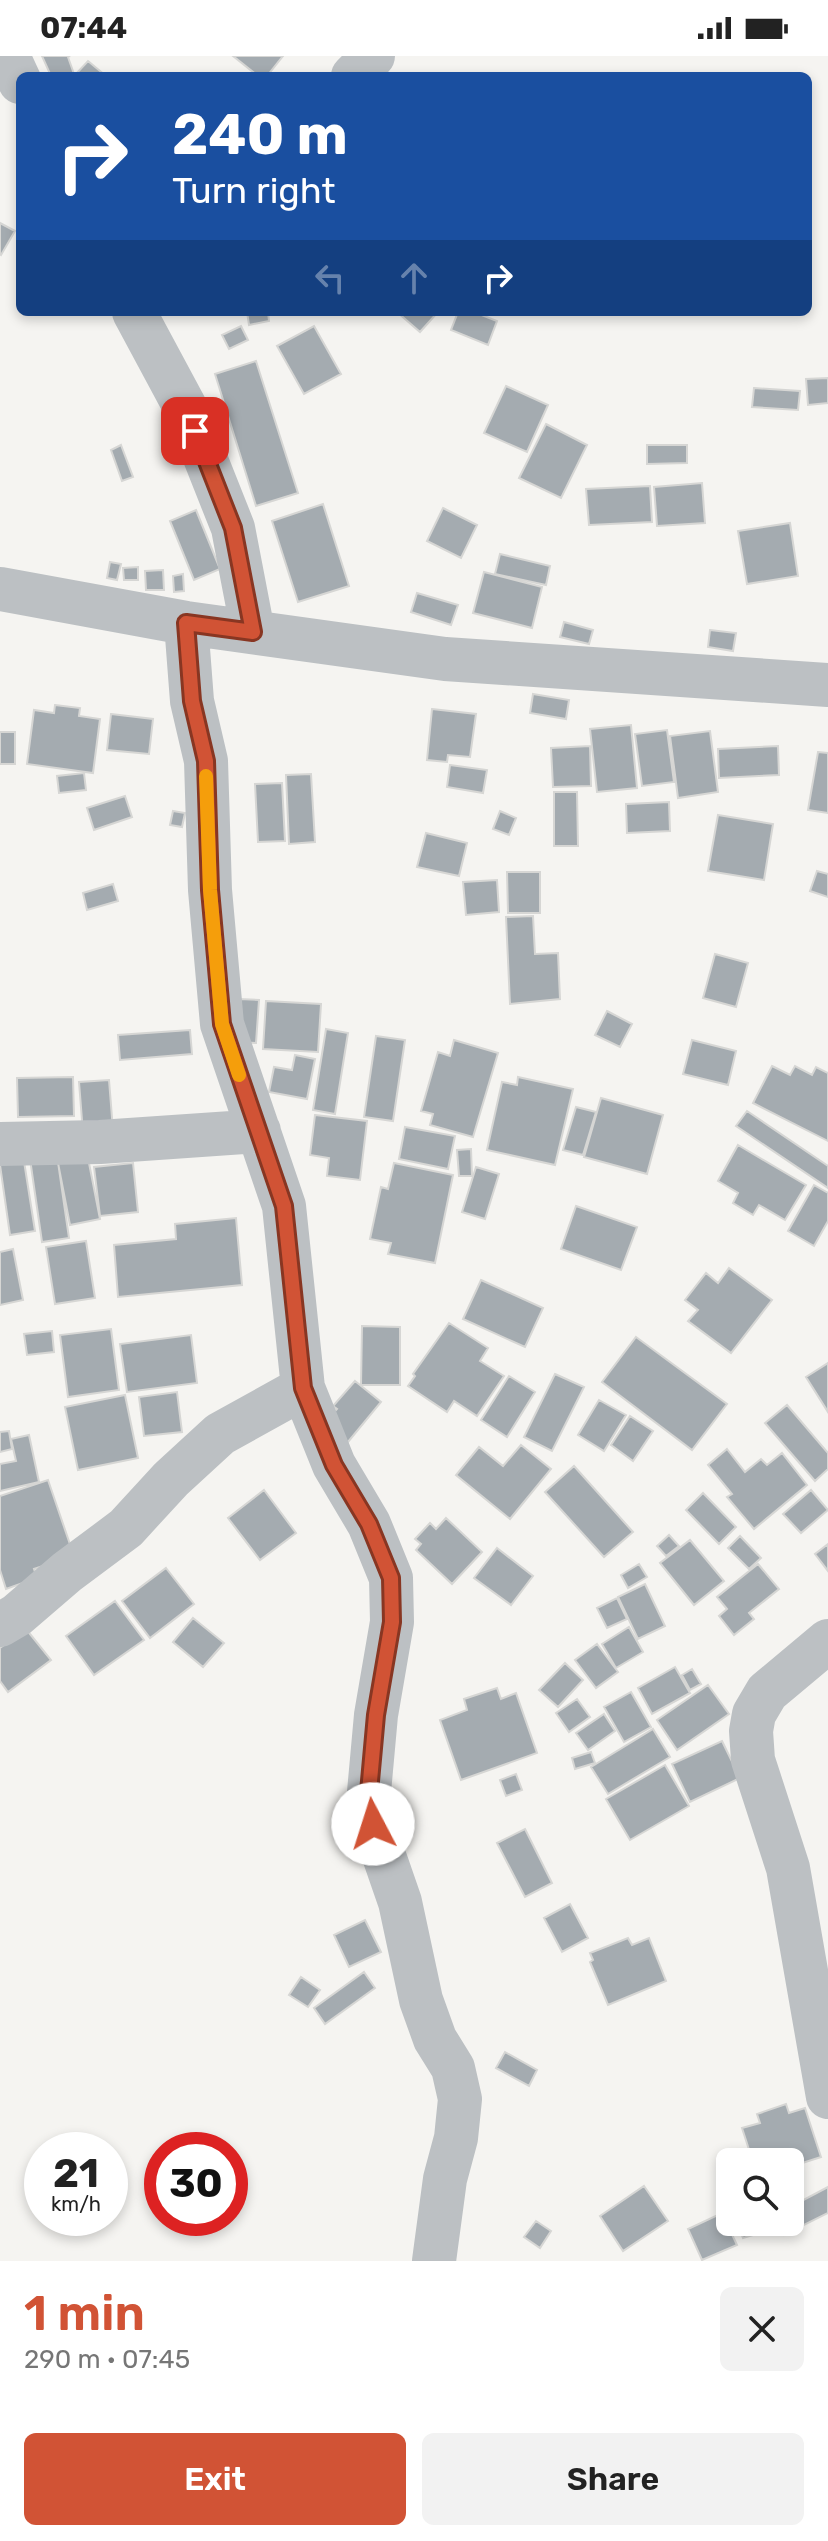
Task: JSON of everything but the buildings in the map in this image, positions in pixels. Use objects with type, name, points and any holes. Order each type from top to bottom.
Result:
[{"type":"street","points":[[357,72],[373,56]]},
{"type":"street","points":[[136,316],[185,407],[233,528],[253,632]]},
{"type":"street","points":[[0,589],[186,623],[445,659],[828,685]]},
{"type":"street","points":[[186,623],[192,701],[206,761],[210,890],[222,1024],[284,1206],[303,1388],[334,1465],[369,1524],[391,1578],[392,1622],[376,1715],[369,1792],[373,1824],[400,1902],[421,2000],[435,2039],[453,2068],[460,2099],[434,2261]]},
{"type":"street","points":[[0,1144],[100,1142],[259,1131]]},
{"type":"street","points":[[0,1625],[17,1615],[67,1572],[126,1528],[171,1479],[220,1434],[303,1388]]},
{"type":"street","points":[[828,1641],[767,1692],[754,1714],[751,1731],[753,1760],[788,1868],[828,2097]]},
{"type":"slow traffic","points":[[206,776],[210,890],[222,1024],[239,1075]]},
{"type":"route","points":[[195,431],[233,528],[253,632],[186,623],[192,701],[206,761],[210,890],[222,1024],[284,1206],[303,1388],[334,1465],[369,1524],[391,1578],[392,1622],[376,1715],[369,1792],[373,1824]]}]
